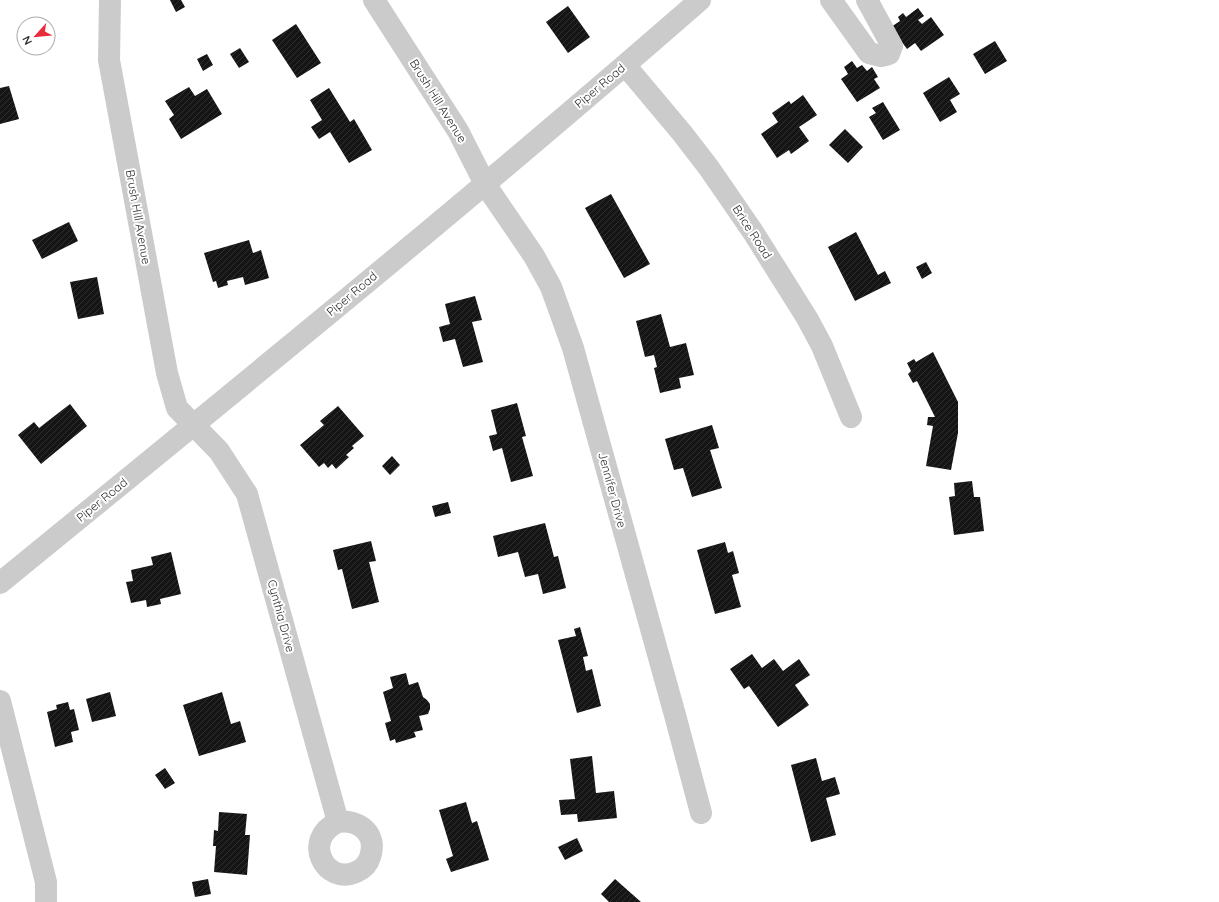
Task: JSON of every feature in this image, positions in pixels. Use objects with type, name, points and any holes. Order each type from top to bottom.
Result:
[{"type":"street","name":"Brush Hill Avenue","points":[[110,0],[110,60],[167,373],[176,408],[193,426]]},
{"type":"street","name":"Brush Hill Avenue","points":[[374,0],[458,131],[485,184]]},
{"type":"street","name":"Piper Road","points":[[0,583],[193,426],[485,184],[700,0]]},
{"type":"street","points":[[831,0],[870,53],[881,56],[889,54],[892,46],[867,0]]},
{"type":"street","name":"Brice Road","points":[[625,65],[709,168],[753,232],[807,318],[822,346],[851,417]]},
{"type":"street","name":"Jennifer Drive","points":[[485,184],[534,256],[551,287],[559,307],[575,356],[701,813]]},
{"type":"street","name":"Cynthia Drive","points":[[193,426],[219,451],[247,494],[338,822]]},
{"type":"street","points":[[0,701],[46,882],[46,902]]},
{"type":"building","points":[[170,0],[181,0],[185,7],[176,12]]},
{"type":"building","points":[[568,6],[590,37],[568,53],[546,22]]},
{"type":"building","points":[[918,8],[924,16],[918,20],[922,24],[931,17],[944,35],[921,51],[915,43],[907,49],[891,27],[900,21],[898,17],[903,13],[906,17]]},
{"type":"building","points":[[296,24],[321,63],[297,78],[272,40]]},
{"type":"building","points":[[995,41],[1007,61],[985,74],[973,54]]},
{"type":"building","points":[[240,48],[249,62],[239,68],[230,54]]},
{"type":"building","points":[[207,54],[213,65],[203,71],[197,59]]},
{"type":"building","points":[[852,61],[857,68],[862,65],[867,71],[872,67],[878,77],[874,79],[880,88],[857,102],[841,79],[848,74],[844,67]]},
{"type":"building","points":[[949,77],[960,94],[950,100],[957,112],[940,122],[923,93]]},
{"type":"building","points":[[9,86],[19,119],[0,124],[0,88]]},
{"type":"building","points":[[189,87],[195,96],[207,89],[222,114],[181,139],[169,119],[174,115],[165,101]]},
{"type":"building","points":[[329,88],[350,122],[354,119],[372,150],[349,163],[330,132],[319,139],[311,127],[322,120],[310,100]]},
{"type":"building","points":[[803,95],[817,115],[799,127],[809,141],[791,154],[789,150],[777,158],[761,134],[778,122],[772,113],[789,101],[791,104]]},
{"type":"building","points":[[883,102],[900,130],[883,140],[869,117],[876,113],[872,108]]},
{"type":"building","points":[[845,129],[863,147],[848,163],[829,145]]},
{"type":"building","points":[[611,194],[650,264],[624,278],[585,208]]},
{"type":"building","points":[[69,222],[78,241],[42,259],[32,240]]},
{"type":"building","points":[[856,232],[878,275],[885,271],[891,283],[855,301],[828,247]]},
{"type":"building","points":[[249,240],[253,253],[261,250],[269,278],[245,285],[243,277],[227,281],[228,285],[218,288],[216,281],[213,282],[204,253]]},
{"type":"building","points":[[926,262],[932,273],[922,279],[916,267]]},
{"type":"building","points":[[97,277],[104,314],[78,319],[70,282]]},
{"type":"building","points":[[475,296],[482,320],[472,322],[483,362],[463,367],[455,339],[443,342],[439,327],[450,324],[445,304]]},
{"type":"building","points":[[661,314],[670,347],[686,343],[694,375],[679,378],[681,388],[660,393],[654,368],[657,367],[654,355],[645,357],[636,321]]},
{"type":"building","points":[[933,352],[958,402],[958,433],[951,470],[926,466],[933,426],[927,425],[928,417],[935,417],[917,381],[913,383],[908,374],[911,371],[907,363],[914,359],[916,362]]},
{"type":"building","points":[[517,403],[526,436],[522,437],[533,476],[511,482],[502,448],[493,451],[489,436],[497,434],[491,410]]},
{"type":"building","points":[[70,404],[87,426],[41,464],[18,435],[34,422],[39,428]]},
{"type":"building","points":[[338,406],[364,436],[352,446],[354,448],[346,455],[349,457],[336,469],[332,464],[328,468],[324,463],[319,467],[300,445],[324,425],[320,421]]},
{"type":"building","points":[[712,425],[719,448],[710,450],[722,488],[692,497],[683,468],[674,470],[665,439]]},
{"type":"building","points":[[392,456],[400,465],[390,475],[382,466]]},
{"type":"building","points":[[972,481],[974,497],[980,497],[984,531],[954,535],[949,497],[955,496],[954,483]]},
{"type":"building","points":[[448,502],[451,513],[435,517],[432,506]]},
{"type":"building","points":[[545,523],[554,557],[558,556],[566,588],[543,594],[538,574],[525,577],[518,552],[498,557],[493,536]]},
{"type":"building","points":[[371,541],[376,561],[369,562],[379,602],[352,609],[342,569],[338,570],[333,550]]},
{"type":"building","points":[[725,542],[728,553],[733,551],[739,573],[732,575],[741,607],[715,614],[697,550]]},
{"type":"building","points":[[171,552],[181,594],[160,599],[161,604],[147,607],[146,600],[131,603],[126,582],[133,581],[131,570],[153,565],[151,557]]},
{"type":"building","points":[[580,627],[588,656],[583,657],[586,671],[592,669],[601,706],[577,713],[558,640],[576,636],[574,629]]},
{"type":"building","points":[[752,654],[762,668],[774,659],[783,671],[799,659],[810,675],[795,685],[809,705],[778,727],[749,686],[744,689],[730,669]]},
{"type":"building","points":[[406,673],[409,685],[418,682],[423,697],[430,704],[430,709],[428,714],[419,716],[423,730],[414,732],[416,737],[396,743],[395,739],[390,741],[385,723],[391,721],[383,692],[393,688],[390,677]]},
{"type":"building","points":[[110,692],[116,716],[92,722],[86,699]]},
{"type":"building","points":[[222,692],[231,724],[240,721],[246,742],[199,756],[183,705]]},
{"type":"building","points":[[68,702],[70,710],[74,709],[79,730],[71,732],[73,742],[55,747],[47,712],[57,709],[56,705]]},
{"type":"building","points":[[592,756],[596,793],[614,791],[617,818],[578,822],[577,814],[561,815],[559,800],[575,799],[570,759]]},
{"type":"building","points":[[816,758],[822,781],[835,777],[840,794],[826,798],[836,835],[811,842],[791,765]]},
{"type":"building","points":[[165,768],[175,783],[165,789],[155,775]]},
{"type":"building","points":[[466,802],[472,823],[477,821],[489,860],[451,872],[446,859],[453,856],[439,810]]},
{"type":"building","points":[[219,812],[247,814],[245,835],[250,835],[247,875],[214,872],[216,846],[213,846],[214,830],[218,831]]},
{"type":"building","points":[[577,838],[583,851],[565,860],[558,847]]},
{"type":"building","points":[[208,879],[211,894],[195,897],[192,882]]},
{"type":"building","points":[[615,879],[641,902],[609,902],[601,894]]}]
